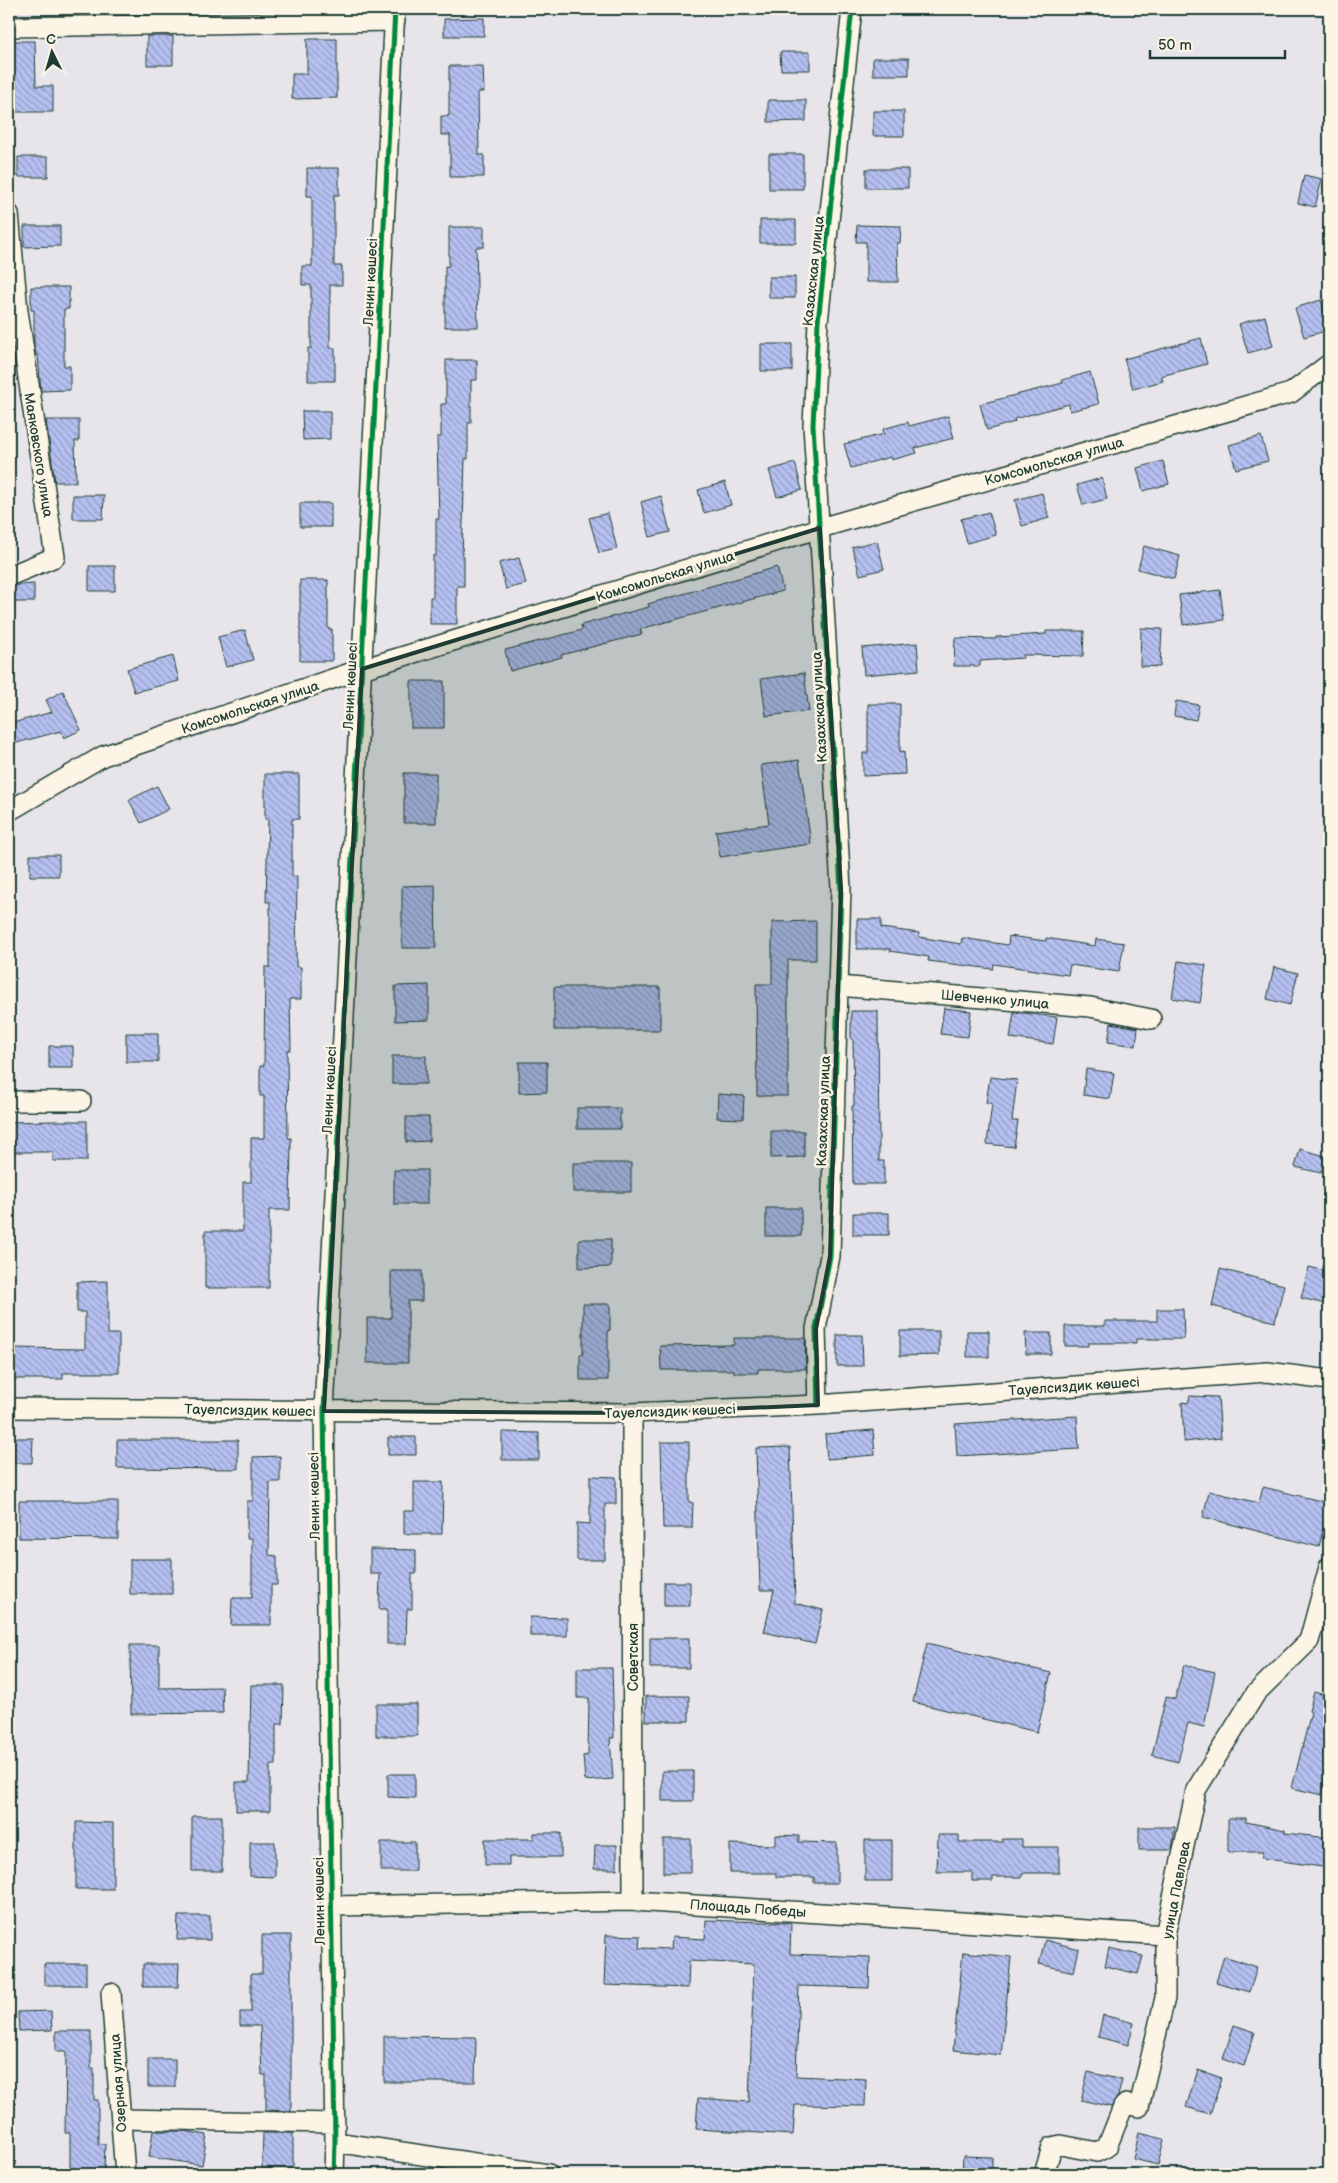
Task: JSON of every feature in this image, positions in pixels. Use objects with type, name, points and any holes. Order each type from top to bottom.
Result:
[{"type":"street","name":"Казахская улица","points":[[818,1405],[816,1329],[830,1256],[840,888],[814,425],[818,322],[852,9]]},
{"type":"street","points":[[9,27],[188,17],[395,15]]},
{"type":"street","name":"Ленин көшесі","points":[[334,2174],[335,2123],[330,1906],[324,1411],[395,15]]},
{"type":"street","name":"Маяковского улица","points":[[9,214],[18,311],[55,557],[9,576]]},
{"type":"street","name":"Комсомольская улица","points":[[9,811],[102,756],[362,670],[820,528],[1291,393],[1329,364]]},
{"type":"street","name":"Шевченко улица","points":[[838,986],[1090,1007],[1151,1019]]},
{"type":"street","points":[[9,1101],[81,1101]]},
{"type":"street","name":"Тауелсиздик көшесі","points":[[9,1408],[632,1412],[818,1405],[1267,1372],[1329,1380]]},
{"type":"street","name":"Советская","points":[[632,1412],[633,1901]]},
{"type":"street","name":"улица Павлова","points":[[1044,2174],[1052,2147],[1061,2145],[1098,2152],[1103,2151],[1107,2147],[1123,2107],[1126,2104],[1139,2107],[1165,1998],[1165,1935],[1196,1790],[1256,1693],[1309,1641],[1329,1567]]},
{"type":"street","name":"Площадь Победы","points":[[330,1906],[633,1901],[1165,1935]]},
{"type":"street","name":"Озерная улица","points":[[111,1992],[125,2174]]},
{"type":"street","points":[[121,2119],[335,2123]]},
{"type":"street","points":[[335,2142],[548,2174]]},
{"type":"highlighted area","points":[[820,528],[841,888],[830,1256],[816,1329],[818,1405],[632,1413],[324,1411],[362,669]]},
{"type":"building","points":[[484,18],[484,36],[444,36],[444,19]]},
{"type":"building","points":[[147,36],[173,36],[173,65],[147,65]]},
{"type":"building","points":[[307,39],[337,39],[337,98],[292,99],[292,74],[307,74]]},
{"type":"building","points":[[9,41],[35,41],[36,86],[53,86],[53,112],[9,112]]},
{"type":"building","points":[[780,52],[810,52],[810,70],[781,70]]},
{"type":"building","points":[[873,58],[909,58],[909,75],[873,75]]},
{"type":"building","points":[[449,66],[483,66],[484,92],[478,92],[479,155],[484,155],[484,177],[450,177],[450,135],[441,135],[441,116],[449,116]]},
{"type":"building","points":[[768,100],[806,100],[806,121],[768,122]]},
{"type":"building","points":[[873,111],[904,111],[904,136],[873,136]]},
{"type":"building","points":[[769,154],[803,154],[803,189],[769,189]]},
{"type":"building","points":[[18,157],[48,157],[48,177],[18,177]]},
{"type":"building","points":[[307,168],[339,168],[339,195],[334,195],[334,266],[342,266],[342,285],[330,285],[330,348],[335,348],[335,381],[308,381],[308,348],[311,348],[311,285],[302,285],[302,266],[312,266],[312,196],[307,196]]},
{"type":"building","points":[[866,169],[908,169],[908,188],[866,188]]},
{"type":"building","points":[[1304,175],[1322,179],[1315,207],[1298,203]]},
{"type":"building","points":[[760,220],[796,220],[796,243],[760,243]]},
{"type":"building","points":[[857,225],[901,226],[900,243],[897,243],[898,282],[866,282],[866,242],[856,242]]},
{"type":"building","points":[[24,226],[60,226],[60,246],[24,247]]},
{"type":"building","points":[[449,227],[484,227],[484,247],[476,247],[478,327],[445,327],[445,266],[449,266]]},
{"type":"building","points":[[769,277],[795,277],[795,298],[769,298]]},
{"type":"building","points":[[31,287],[69,287],[69,309],[64,309],[64,366],[70,366],[70,390],[41,391],[38,355],[36,355],[34,345],[34,310],[31,310]]},
{"type":"building","points":[[1321,300],[1329,330],[1304,337],[1295,308]]},
{"type":"building","points":[[1265,316],[1273,346],[1248,353],[1239,324]]},
{"type":"building","points":[[1201,338],[1207,364],[1161,376],[1163,381],[1133,389],[1124,359]]},
{"type":"building","points":[[761,344],[792,344],[792,371],[761,371]]},
{"type":"building","points":[[446,360],[477,360],[477,380],[471,380],[471,423],[468,423],[468,459],[465,459],[462,556],[464,556],[464,586],[457,586],[457,624],[430,624],[430,597],[433,597],[433,556],[436,556],[436,519],[439,519],[437,437],[441,437],[441,404],[446,404]]},
{"type":"building","points":[[1090,372],[1099,404],[1070,411],[1069,404],[1014,419],[1015,422],[987,430],[980,404],[1063,383],[1062,380]]},
{"type":"building","points":[[302,411],[330,411],[330,439],[303,440]]},
{"type":"building","points":[[948,416],[954,438],[915,448],[917,453],[891,460],[890,457],[851,468],[844,444],[884,434],[883,429],[908,422],[909,426]]},
{"type":"building","points":[[46,420],[79,420],[79,441],[75,441],[76,482],[55,482]]},
{"type":"building","points":[[1261,436],[1268,461],[1236,469],[1229,445]]},
{"type":"building","points":[[1163,461],[1169,484],[1143,491],[1137,468]]},
{"type":"building","points":[[795,463],[802,490],[777,497],[769,470]]},
{"type":"building","points":[[1102,478],[1107,499],[1083,505],[1077,485]]},
{"type":"building","points":[[725,482],[731,505],[704,513],[698,490]]},
{"type":"building","points":[[1042,493],[1049,518],[1022,526],[1015,500]]},
{"type":"building","points":[[73,495],[104,495],[103,519],[73,519]]},
{"type":"building","points":[[661,496],[670,532],[650,537],[641,502]]},
{"type":"building","points":[[300,503],[331,503],[331,527],[300,527]]},
{"type":"building","points":[[989,512],[996,535],[967,543],[961,519]]},
{"type":"building","points":[[608,513],[617,549],[599,553],[589,518]]},
{"type":"building","points":[[877,541],[884,569],[860,575],[852,547]]},
{"type":"building","points":[[1144,546],[1180,556],[1174,579],[1138,569]]},
{"type":"building","points":[[519,558],[526,584],[506,589],[499,563]]},
{"type":"building","points":[[89,566],[115,566],[115,591],[89,591]]},
{"type":"building","points":[[777,567],[783,591],[640,629],[642,634],[561,655],[562,657],[510,671],[505,650],[582,630],[581,625],[649,607],[648,604]]},
{"type":"building","points":[[300,580],[328,580],[328,629],[332,629],[332,661],[300,661]]},
{"type":"building","points":[[34,584],[34,602],[9,602],[9,587]]},
{"type":"building","points":[[1220,590],[1224,620],[1183,625],[1179,595]]},
{"type":"building","points":[[1141,628],[1162,629],[1160,667],[1140,666]]},
{"type":"building","points":[[245,630],[253,660],[226,667],[218,637]]},
{"type":"building","points":[[1046,631],[1084,631],[1083,656],[1023,655],[1023,658],[980,661],[980,666],[954,666],[955,638],[996,639],[996,637],[1046,634]]},
{"type":"building","points":[[917,643],[919,670],[864,675],[862,648]]},
{"type":"building","points":[[173,656],[179,681],[134,692],[127,669]]},
{"type":"building","points":[[804,673],[809,711],[766,716],[761,679]]},
{"type":"building","points":[[411,681],[444,681],[444,728],[411,728]]},
{"type":"building","points":[[63,691],[81,730],[64,738],[61,731],[9,745],[9,724],[52,712],[46,700]]},
{"type":"building","points":[[1176,701],[1199,705],[1196,720],[1174,716]]},
{"type":"building","points":[[868,704],[900,704],[900,752],[904,751],[905,774],[863,776],[863,753],[868,753]]},
{"type":"building","points":[[799,760],[811,844],[720,857],[716,831],[769,824],[761,765]]},
{"type":"building","points":[[404,773],[436,773],[436,823],[404,823]]},
{"type":"building","points":[[265,774],[299,774],[299,819],[292,819],[292,876],[297,876],[296,967],[301,967],[301,999],[290,999],[291,1050],[287,1050],[288,1138],[291,1138],[290,1210],[269,1210],[269,1288],[205,1288],[205,1231],[243,1231],[243,1182],[251,1182],[251,1138],[264,1138],[264,1096],[260,1096],[260,1066],[264,1066],[265,967],[270,967],[270,902],[266,902],[268,819],[265,819]]},
{"type":"building","points":[[157,786],[169,809],[141,823],[129,800]]},
{"type":"building","points":[[30,855],[59,855],[59,876],[30,876]]},
{"type":"building","points":[[435,885],[436,948],[402,948],[402,886]]},
{"type":"building","points":[[857,919],[881,919],[881,928],[919,933],[919,937],[961,944],[962,938],[1008,945],[1009,936],[1046,941],[1046,938],[1095,946],[1096,939],[1124,943],[1119,972],[1070,965],[1068,975],[994,964],[993,969],[928,961],[929,957],[890,951],[891,949],[857,949]]},
{"type":"building","points":[[816,921],[816,960],[788,960],[788,1096],[757,1096],[756,984],[772,984],[772,922]]},
{"type":"building","points":[[1178,961],[1206,965],[1200,1003],[1172,998]]},
{"type":"building","points":[[1274,967],[1298,973],[1290,1005],[1267,999]]},
{"type":"building","points":[[429,985],[429,1020],[395,1021],[395,986]]},
{"type":"building","points":[[554,987],[660,987],[660,1030],[554,1030]]},
{"type":"building","points":[[944,1008],[971,1011],[968,1037],[940,1034]]},
{"type":"building","points":[[851,1011],[878,1011],[879,1161],[884,1161],[884,1184],[853,1184],[852,1106],[854,1106]]},
{"type":"building","points":[[1014,1012],[1057,1017],[1053,1044],[1010,1038]]},
{"type":"building","points":[[1111,1023],[1138,1028],[1136,1046],[1108,1042]]},
{"type":"building","points":[[126,1033],[158,1033],[158,1062],[126,1062]]},
{"type":"building","points":[[49,1046],[73,1046],[73,1068],[49,1068]]},
{"type":"building","points":[[392,1056],[426,1056],[426,1084],[392,1084]]},
{"type":"building","points":[[519,1062],[547,1062],[547,1092],[519,1093]]},
{"type":"building","points":[[1086,1069],[1114,1073],[1110,1099],[1083,1095]]},
{"type":"building","points":[[990,1077],[1017,1080],[1012,1121],[1018,1121],[1014,1147],[987,1144],[992,1103],[986,1103]]},
{"type":"building","points":[[718,1094],[744,1096],[743,1119],[717,1118]]},
{"type":"building","points":[[577,1108],[620,1108],[620,1129],[577,1129]]},
{"type":"building","points":[[406,1117],[429,1117],[429,1141],[406,1142]]},
{"type":"building","points":[[87,1121],[87,1161],[53,1161],[53,1152],[9,1152],[9,1122]]},
{"type":"building","points":[[771,1131],[804,1131],[804,1157],[771,1158]]},
{"type":"building","points":[[1300,1149],[1325,1156],[1321,1173],[1295,1167]]},
{"type":"building","points":[[573,1163],[631,1163],[631,1192],[573,1192]]},
{"type":"building","points":[[394,1170],[427,1170],[427,1204],[394,1204]]},
{"type":"building","points":[[766,1208],[801,1208],[801,1236],[766,1236]]},
{"type":"building","points":[[853,1213],[889,1213],[889,1235],[853,1235]]},
{"type":"building","points":[[579,1239],[611,1239],[611,1267],[579,1268]]},
{"type":"building","points":[[1309,1267],[1329,1272],[1329,1305],[1301,1298]]},
{"type":"building","points":[[1220,1269],[1284,1285],[1275,1322],[1212,1306]]},
{"type":"building","points":[[391,1271],[422,1271],[422,1301],[408,1301],[408,1363],[367,1363],[367,1318],[391,1318]]},
{"type":"building","points":[[108,1281],[108,1334],[119,1334],[119,1373],[63,1373],[63,1379],[9,1379],[9,1348],[85,1349],[85,1312],[77,1312],[77,1282]]},
{"type":"building","points":[[583,1304],[610,1304],[608,1380],[580,1380],[580,1354],[583,1354]]},
{"type":"building","points":[[1157,1309],[1183,1309],[1184,1339],[1136,1339],[1136,1343],[1088,1343],[1088,1346],[1065,1346],[1065,1326],[1105,1326],[1105,1321],[1157,1321]]},
{"type":"building","points":[[900,1331],[939,1331],[939,1355],[900,1356]]},
{"type":"building","points":[[967,1331],[989,1331],[989,1357],[967,1357]]},
{"type":"building","points":[[1025,1333],[1051,1333],[1051,1354],[1026,1354]]},
{"type":"building","points":[[837,1335],[862,1335],[863,1366],[837,1366]]},
{"type":"building","points":[[734,1338],[805,1338],[806,1369],[758,1369],[758,1373],[734,1373],[734,1370],[661,1370],[660,1346],[734,1345]]},
{"type":"building","points":[[1190,1396],[1218,1397],[1221,1438],[1184,1442],[1182,1402],[1188,1403]]},
{"type":"building","points":[[1077,1416],[1079,1449],[957,1456],[955,1424]]},
{"type":"building","points":[[873,1430],[875,1455],[827,1459],[825,1434]]},
{"type":"building","points":[[502,1432],[539,1433],[539,1460],[502,1460]]},
{"type":"building","points":[[388,1437],[416,1437],[416,1455],[388,1455]]},
{"type":"building","points":[[9,1438],[33,1438],[32,1463],[9,1463]]},
{"type":"building","points":[[117,1440],[238,1440],[238,1469],[117,1468]]},
{"type":"building","points":[[661,1442],[689,1442],[689,1502],[693,1503],[692,1528],[663,1528]]},
{"type":"building","points":[[790,1447],[795,1603],[823,1610],[815,1644],[764,1632],[774,1590],[760,1590],[756,1448]]},
{"type":"building","points":[[280,1456],[280,1482],[270,1482],[269,1555],[277,1556],[277,1585],[271,1585],[271,1625],[231,1625],[232,1598],[252,1598],[252,1538],[247,1538],[247,1501],[253,1501],[253,1457]]},
{"type":"building","points":[[590,1476],[616,1477],[616,1504],[605,1504],[605,1560],[577,1560],[577,1523],[590,1524]]},
{"type":"building","points":[[414,1482],[443,1482],[442,1534],[404,1534],[404,1511],[414,1511]]},
{"type":"building","points":[[1263,1487],[1329,1503],[1319,1547],[1203,1517],[1209,1491],[1259,1503]]},
{"type":"building","points":[[19,1501],[118,1501],[118,1539],[19,1538]]},
{"type":"building","points":[[370,1549],[416,1550],[416,1574],[412,1574],[412,1609],[407,1609],[406,1644],[387,1644],[387,1609],[379,1609],[380,1574],[370,1574]]},
{"type":"building","points":[[130,1559],[172,1559],[172,1594],[130,1594]]},
{"type":"building","points":[[664,1582],[690,1582],[690,1606],[664,1606]]},
{"type":"building","points":[[530,1617],[567,1618],[567,1636],[530,1636]]},
{"type":"building","points":[[650,1638],[689,1638],[689,1668],[650,1668]]},
{"type":"building","points":[[927,1643],[1051,1673],[1037,1732],[913,1702]]},
{"type":"building","points":[[130,1645],[159,1645],[159,1688],[222,1687],[223,1713],[131,1714]]},
{"type":"building","points":[[1184,1665],[1215,1672],[1204,1727],[1188,1723],[1178,1762],[1152,1755],[1166,1697],[1175,1699]]},
{"type":"building","points":[[577,1668],[612,1668],[614,1738],[610,1738],[613,1779],[585,1781],[583,1756],[588,1755],[589,1698],[577,1698]]},
{"type":"building","points":[[251,1685],[284,1685],[283,1724],[276,1724],[276,1765],[270,1765],[270,1811],[236,1811],[236,1782],[249,1782]]},
{"type":"building","points":[[1314,1692],[1329,1696],[1329,1765],[1322,1795],[1292,1788],[1311,1712],[1309,1711]]},
{"type":"building","points":[[646,1696],[689,1696],[689,1721],[646,1721]]},
{"type":"building","points":[[376,1704],[417,1704],[417,1736],[376,1736]]},
{"type":"building","points":[[662,1771],[693,1771],[693,1801],[662,1801]]},
{"type":"building","points":[[388,1774],[415,1774],[415,1798],[388,1797]]},
{"type":"building","points":[[192,1816],[222,1816],[222,1871],[192,1871]]},
{"type":"building","points":[[1228,1818],[1246,1818],[1246,1822],[1285,1830],[1285,1833],[1329,1838],[1329,1868],[1261,1858],[1263,1852],[1228,1852]]},
{"type":"building","points":[[76,1822],[113,1823],[113,1889],[76,1889]]},
{"type":"building","points":[[1139,1827],[1175,1827],[1172,1850],[1139,1850]]},
{"type":"building","points":[[534,1833],[561,1833],[561,1857],[509,1857],[509,1865],[485,1865],[485,1839],[534,1839]]},
{"type":"building","points":[[776,1835],[799,1836],[799,1842],[837,1843],[837,1883],[814,1883],[814,1877],[776,1877],[776,1873],[730,1873],[730,1844],[776,1845]]},
{"type":"building","points":[[938,1835],[959,1835],[959,1842],[1002,1842],[1002,1839],[1022,1839],[1022,1847],[1059,1847],[1059,1873],[1022,1873],[1022,1877],[993,1877],[993,1881],[972,1881],[972,1872],[937,1872]]},
{"type":"building","points":[[663,1839],[691,1839],[691,1873],[663,1873]]},
{"type":"building","points":[[865,1840],[892,1840],[892,1881],[865,1881]]},
{"type":"building","points":[[250,1842],[275,1842],[275,1877],[250,1876]]},
{"type":"building","points":[[381,1842],[415,1842],[415,1871],[381,1871]]},
{"type":"building","points":[[595,1845],[617,1845],[617,1869],[594,1869]]},
{"type":"building","points":[[178,1916],[210,1916],[210,1940],[177,1940]]},
{"type":"building","points":[[706,1920],[791,1923],[790,1954],[870,1957],[869,1988],[799,1986],[796,2076],[866,2079],[865,2106],[795,2105],[793,2135],[696,2129],[698,2098],[749,2102],[754,1964],[689,1961],[688,1988],[604,1985],[606,1935],[640,1936],[639,1948],[671,1949],[672,1937],[705,1939]]},
{"type":"building","points":[[262,1935],[291,1935],[291,2111],[266,2110],[266,2075],[262,2075],[260,2026],[240,2026],[240,2012],[251,2012],[251,1974],[262,1974]]},
{"type":"building","points":[[1045,1940],[1079,1949],[1074,1972],[1039,1964]]},
{"type":"building","points":[[1109,1948],[1143,1956],[1138,1974],[1105,1966]]},
{"type":"building","points":[[963,1952],[1011,1957],[1001,2055],[953,2050]]},
{"type":"building","points":[[1224,1956],[1257,1967],[1249,1992],[1216,1982]]},
{"type":"building","points":[[44,1964],[86,1964],[86,1985],[44,1985]]},
{"type":"building","points":[[143,1964],[179,1964],[178,1987],[143,1987]]},
{"type":"building","points":[[51,2011],[52,2030],[19,2031],[18,2012]]},
{"type":"building","points":[[1103,2015],[1134,2023],[1128,2045],[1098,2037]]},
{"type":"building","points":[[1234,2025],[1255,2032],[1244,2066],[1223,2059]]},
{"type":"building","points":[[56,2031],[91,2031],[91,2068],[94,2068],[94,2100],[98,2100],[98,2144],[105,2144],[104,2171],[70,2171],[70,2133],[65,2133],[66,2051],[56,2051]]},
{"type":"building","points":[[384,2036],[476,2037],[475,2082],[384,2082]]},
{"type":"building","points":[[148,2059],[175,2059],[175,2087],[148,2087]]},
{"type":"building","points":[[1198,2070],[1222,2078],[1210,2114],[1186,2107]]},
{"type":"building","points":[[1088,2072],[1122,2080],[1118,2096],[1111,2107],[1081,2100]]},
{"type":"building","points":[[153,2131],[184,2131],[207,2135],[202,2165],[149,2157]]},
{"type":"building","points":[[263,2133],[293,2133],[293,2168],[262,2168]]},
{"type":"building","points":[[1139,2133],[1164,2139],[1158,2165],[1133,2159]]},
{"type":"building","points":[[963,2156],[992,2157],[992,2174],[962,2174]]},
{"type":"cycle path","points":[[334,2174],[324,1411],[395,9]]},
{"type":"cycle path","points":[[818,1405],[816,1329],[830,1256],[841,888],[813,425],[818,322],[852,9]]}]
